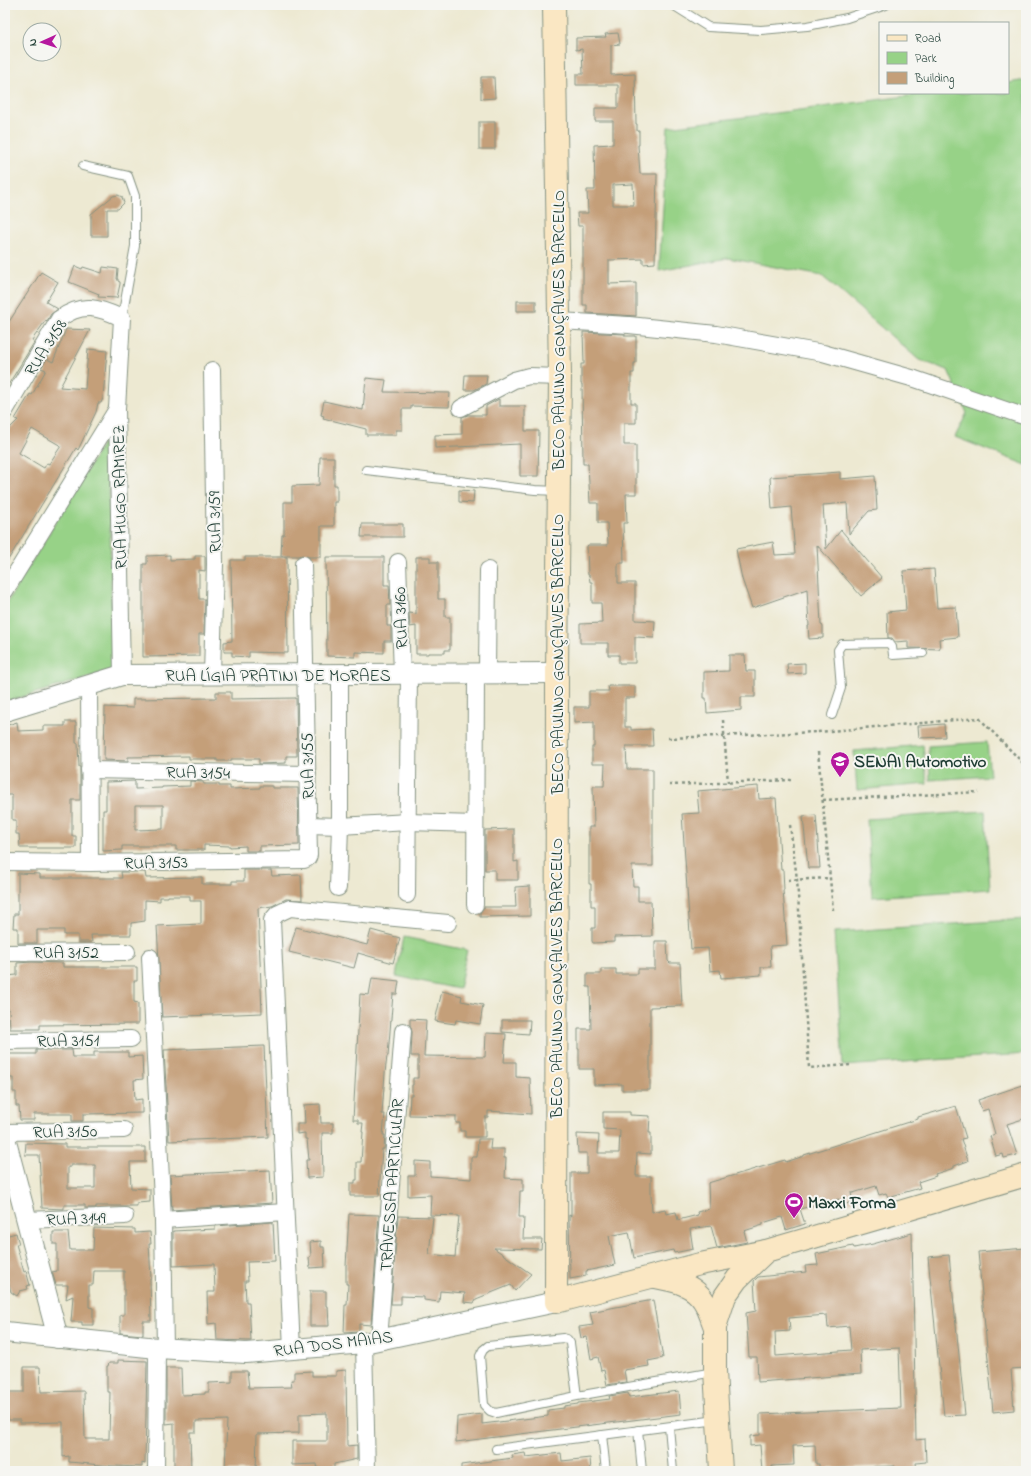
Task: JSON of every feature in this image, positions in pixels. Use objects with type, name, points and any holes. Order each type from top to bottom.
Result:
[{"type":"main road","name":"BECO PAULINO GONÇALVES BARCELLO","points":[[554,5],[560,377],[557,674],[556,1302]]},
{"type":"main road","name":"RUA DOS MAIAS","points":[[556,1302],[655,1277],[766,1252],[1026,1175]]},
{"type":"main road","name":"RUA DOS MAIAS","points":[[715,1327],[725,1296],[736,1279],[766,1252]]},
{"type":"main road","points":[[710,1265],[725,1296]]},
{"type":"main road","points":[[710,1265],[701,1297],[715,1327],[715,1371],[721,1471]]},
{"type":"main road","name":"RUA DOS MAIAS","points":[[655,1277],[690,1287],[701,1297]]},
{"type":"street","name":"RUA 3158","points":[[5,411],[59,319],[68,313],[81,308],[96,308],[122,318]]},
{"type":"street","name":"RUA HUGO RAMIREZ","points":[[122,318],[117,409],[122,676]]},
{"type":"street","points":[[559,321],[629,325],[716,334],[823,353],[915,379],[1026,417]]},
{"type":"street","name":"RUA 3159","points":[[212,370],[215,564],[212,675]]},
{"type":"street","points":[[461,408],[514,380],[529,376],[560,377]]},
{"type":"street","points":[[5,591],[117,409]]},
{"type":"street","name":"RUA 3160","points":[[398,562],[406,674],[408,822],[407,895]]},
{"type":"street","name":"RUA 3155","points":[[303,564],[308,774],[308,858]]},
{"type":"street","points":[[475,905],[475,824],[488,570]]},
{"type":"street","name":"RUA LÍGIA PRATINI DE MORAES","points":[[5,711],[122,676],[482,673],[557,674]]},
{"type":"street","points":[[338,888],[340,826],[340,674]]},
{"type":"street","points":[[89,686],[90,863]]},
{"type":"street","name":"RUA 3154","points":[[89,770],[308,774]]},
{"type":"street","points":[[308,825],[340,826],[408,822],[475,824]]},
{"type":"street","name":"RUA 3153","points":[[5,862],[90,863],[304,860],[308,858]]},
{"type":"street","points":[[292,1349],[272,920],[277,914],[290,908],[448,923]]},
{"type":"street","name":"RUA 3152","points":[[5,952],[127,952]]},
{"type":"street","points":[[150,956],[163,1220],[161,1348],[156,1471]]},
{"type":"street","name":"TRAVESSA PARTICULAR","points":[[367,1471],[371,1341],[402,1031]]},
{"type":"street","name":"RUA 3151","points":[[5,1041],[131,1039]]},
{"type":"street","name":"RUA 3150","points":[[5,1132],[124,1130]]},
{"type":"street","points":[[5,1138],[58,1338]]},
{"type":"street","points":[[163,1220],[286,1212]]},
{"type":"street","name":"RUA 3149","points":[[26,1220],[125,1216]]},
{"type":"street","name":"RUA DOS MAIAS","points":[[5,1332],[161,1348],[246,1353],[371,1341],[556,1302]]},
{"type":"lane","points":[[673,5],[708,27],[761,30],[807,26],[834,21],[886,5]]},
{"type":"lane","points":[[83,166],[128,176],[135,196],[135,246],[122,318]]},
{"type":"lane","points":[[366,470],[535,490],[558,490]]},
{"type":"lane","points":[[832,715],[841,688],[838,650],[842,644],[889,643],[892,647],[893,654],[924,652]]},
{"type":"lane","points":[[577,1396],[570,1342],[567,1339],[563,1338],[488,1346],[483,1350],[480,1356],[484,1405],[490,1411],[496,1413],[577,1396],[715,1371]]},
{"type":"lane","points":[[496,1449],[718,1420]]},
{"type":"lane","points":[[669,1427],[673,1471]]},
{"type":"lane","points":[[638,1430],[642,1471]]},
{"type":"lane","points":[[602,1435],[606,1471]]},
{"type":"path","points":[[668,738],[724,737],[818,732],[979,718],[1026,766]]},
{"type":"path","points":[[723,720],[728,782]]},
{"type":"path","points":[[818,752],[833,910]]},
{"type":"path","points":[[669,785],[790,780]]},
{"type":"path","points":[[823,800],[979,792]]},
{"type":"path","points":[[790,825],[797,879],[809,1068],[850,1065]]},
{"type":"path","points":[[788,880],[830,878]]},
{"type":"green space","points":[[1026,80],[1026,465],[955,437],[967,413],[948,370],[919,360],[822,276],[728,258],[659,271],[668,127],[922,94],[1009,94],[1009,83]]},
{"type":"green space","points":[[108,435],[113,670],[5,702],[5,606]]},
{"type":"green space","points":[[987,742],[990,776],[930,780],[928,746]]},
{"type":"green space","points":[[923,745],[927,784],[857,790],[854,751]]},
{"type":"green space","points":[[985,811],[990,889],[872,897],[867,819]]},
{"type":"green space","points":[[1026,919],[1026,1054],[843,1066],[834,932]]},
{"type":"green space","points":[[404,937],[467,950],[459,989],[396,976]]},
{"type":"building","points":[[618,33],[620,44],[611,45],[611,75],[635,74],[636,124],[637,131],[639,131],[638,145],[640,174],[657,174],[655,263],[643,264],[643,259],[609,260],[609,284],[636,283],[636,316],[587,313],[587,305],[583,305],[583,226],[578,226],[577,213],[588,213],[587,190],[595,190],[594,145],[613,144],[613,121],[595,121],[595,108],[618,108],[618,85],[576,85],[576,74],[583,74],[582,49],[576,50],[576,38],[606,37],[605,34]],"holes":[[[633,184],[634,205],[613,205],[613,185]]]},
{"type":"building","points":[[481,77],[494,77],[495,98],[481,99]]},
{"type":"building","points":[[479,122],[495,122],[495,149],[479,149]]},
{"type":"building","points":[[118,195],[122,197],[124,203],[118,209],[107,209],[107,236],[91,236],[91,214],[113,196]]},
{"type":"building","points":[[75,266],[102,273],[103,267],[118,269],[117,279],[120,284],[117,298],[98,297],[99,294],[69,282]]},
{"type":"building","points":[[41,272],[58,282],[46,302],[58,309],[51,314],[32,340],[35,341],[5,390],[5,328]]},
{"type":"building","points":[[517,301],[536,301],[536,311],[517,311]]},
{"type":"building","points":[[66,329],[90,330],[60,387],[85,389],[88,349],[107,351],[103,398],[101,403],[98,403],[96,412],[78,450],[76,448],[5,565],[5,435],[18,420],[15,419],[30,394],[32,395],[46,370],[41,368],[47,359],[53,362]],"holes":[[[32,429],[61,446],[49,464],[47,463],[44,468],[19,453]]]},
{"type":"building","points":[[583,332],[636,336],[636,363],[634,363],[634,373],[631,373],[631,403],[636,403],[636,423],[624,423],[624,445],[636,445],[636,494],[626,494],[627,523],[623,523],[624,563],[618,563],[618,583],[635,583],[635,620],[655,621],[654,638],[635,637],[635,663],[619,663],[619,655],[608,655],[608,643],[580,643],[580,624],[602,623],[601,603],[592,603],[592,582],[590,582],[588,575],[587,546],[608,545],[607,523],[598,523],[598,503],[590,503],[588,464],[583,464],[581,364],[584,364]]},
{"type":"building","points":[[465,375],[487,375],[486,384],[474,390],[464,390]]},
{"type":"building","points":[[366,378],[386,380],[384,392],[450,393],[449,407],[411,406],[411,409],[402,409],[402,430],[396,430],[396,435],[366,435],[366,429],[323,418],[324,416],[321,415],[324,401],[363,410]]},
{"type":"building","points":[[499,399],[499,406],[525,406],[525,431],[539,431],[538,476],[520,476],[520,444],[435,448],[435,435],[462,434],[462,417],[468,415],[486,415],[486,406]]},
{"type":"building","points":[[320,457],[334,457],[334,485],[337,485],[337,502],[334,502],[334,526],[321,526],[321,557],[309,557],[303,555],[281,556],[282,535],[284,535],[284,502],[292,502],[292,486],[319,485]]},
{"type":"building","points":[[840,472],[840,479],[875,476],[877,510],[869,511],[849,534],[847,503],[823,505],[826,549],[841,530],[882,578],[861,596],[817,545],[823,638],[809,639],[807,589],[752,608],[742,579],[736,549],[773,542],[775,555],[795,554],[791,507],[772,509],[770,477]]},
{"type":"building","points":[[459,490],[474,491],[473,503],[459,502]]},
{"type":"building","points":[[362,524],[403,524],[403,537],[361,537]]},
{"type":"building","points":[[170,555],[170,560],[195,559],[195,556],[205,556],[205,571],[199,570],[199,599],[205,599],[204,634],[199,634],[199,656],[143,657],[143,564],[147,564],[147,556]]},
{"type":"building","points":[[245,557],[287,557],[288,653],[249,652],[249,657],[232,656],[232,652],[224,652],[224,642],[232,641],[231,560],[245,560]]},
{"type":"building","points":[[326,557],[384,557],[384,585],[389,585],[390,605],[387,605],[387,626],[391,626],[391,641],[384,641],[384,653],[355,652],[355,657],[327,656]]},
{"type":"building","points":[[416,557],[430,557],[430,562],[438,562],[438,599],[445,599],[445,617],[450,617],[450,650],[445,650],[445,653],[416,654],[416,626],[410,627],[409,613],[416,614]]},
{"type":"building","points":[[934,569],[937,608],[956,607],[958,637],[939,639],[940,649],[908,648],[908,641],[895,642],[892,638],[888,638],[887,612],[906,610],[903,571]]},
{"type":"building","points":[[729,655],[745,655],[746,671],[755,671],[755,697],[741,697],[741,710],[707,713],[706,698],[704,698],[704,672],[729,671]]},
{"type":"building","points":[[805,663],[805,673],[788,674],[787,664]]},
{"type":"building","points":[[608,686],[635,686],[635,698],[625,698],[625,727],[631,727],[631,730],[652,729],[653,746],[626,746],[627,769],[653,769],[653,866],[632,866],[633,886],[638,886],[638,901],[651,901],[652,936],[614,937],[614,942],[593,943],[592,928],[595,928],[595,906],[591,906],[591,884],[589,884],[589,827],[594,827],[593,786],[604,786],[605,764],[592,764],[594,722],[574,723],[574,707],[589,707],[589,691],[609,691]]},
{"type":"building","points":[[216,692],[231,692],[231,699],[296,698],[297,756],[286,756],[286,763],[259,764],[259,759],[231,759],[231,761],[217,761],[217,759],[189,759],[189,756],[128,757],[128,761],[104,760],[105,707],[133,708],[133,699],[216,698]]},
{"type":"building","points":[[17,722],[18,731],[43,730],[43,726],[65,726],[65,722],[76,722],[76,743],[78,743],[80,767],[80,800],[72,800],[72,836],[76,836],[76,848],[20,848],[19,834],[16,834],[16,820],[12,820],[12,795],[5,795],[5,726]]},
{"type":"building","points":[[944,724],[945,737],[919,738],[918,726]]},
{"type":"building","points":[[135,781],[135,789],[190,786],[190,781],[203,782],[204,784],[219,784],[219,786],[230,786],[230,789],[260,788],[260,786],[272,786],[272,788],[298,788],[299,845],[260,846],[260,851],[246,851],[246,846],[230,847],[204,845],[204,850],[176,850],[176,846],[122,846],[122,850],[103,851],[103,810],[106,810],[106,782]],"holes":[[[135,805],[163,805],[163,829],[135,830]]]},
{"type":"building","points":[[758,786],[759,799],[776,798],[781,870],[783,870],[787,945],[770,946],[771,967],[761,967],[761,975],[721,978],[720,970],[710,971],[708,948],[691,949],[682,814],[699,813],[697,791]]},
{"type":"building","points":[[816,815],[820,868],[808,868],[803,816]]},
{"type":"building","points":[[514,829],[514,862],[518,861],[518,880],[495,880],[495,870],[485,870],[485,830]]},
{"type":"building","points":[[244,870],[271,870],[272,876],[301,875],[302,900],[286,899],[272,906],[258,908],[262,1013],[162,1017],[157,926],[201,924],[201,901],[190,901],[190,896],[160,897],[160,901],[145,900],[145,921],[131,923],[131,935],[91,935],[92,942],[78,942],[78,935],[64,935],[64,930],[37,930],[37,943],[18,943],[18,928],[13,928],[14,914],[18,914],[18,873],[40,874],[40,878],[122,878],[121,872],[145,872],[146,878],[202,877],[202,884],[232,884],[232,881],[244,881]]},
{"type":"building","points":[[530,886],[530,916],[480,917],[480,913],[484,907],[516,907],[515,887]]},
{"type":"building","points":[[296,927],[367,945],[371,930],[400,938],[393,963],[358,953],[354,968],[289,952]]},
{"type":"building","points":[[655,941],[667,941],[668,961],[670,963],[680,963],[682,1006],[650,1007],[650,1090],[622,1090],[622,1084],[594,1085],[594,1069],[579,1069],[578,1029],[591,1029],[590,987],[587,987],[587,974],[601,974],[601,969],[616,969],[616,974],[638,974],[638,969],[655,969]]},
{"type":"building","points":[[17,963],[63,963],[63,967],[137,967],[137,981],[134,981],[134,1002],[138,1003],[138,1024],[40,1025],[40,1029],[10,1029],[9,1009],[5,1009],[5,988],[7,976],[17,975]]},
{"type":"building","points":[[372,978],[399,981],[397,994],[393,994],[388,1056],[385,1073],[382,1114],[385,1114],[383,1135],[385,1135],[384,1149],[382,1149],[379,1196],[350,1196],[350,1183],[355,1183],[355,1180],[357,1180],[357,1162],[361,1162],[363,1132],[363,1123],[358,1123],[358,1120],[353,1120],[360,994],[369,995]]},
{"type":"building","points":[[442,991],[462,996],[461,1001],[483,1005],[480,1024],[456,1020],[455,1024],[435,1021]]},
{"type":"building","points":[[410,1019],[426,1020],[424,1056],[485,1057],[486,1033],[506,1034],[504,1062],[516,1062],[516,1077],[530,1078],[531,1114],[488,1111],[488,1117],[485,1117],[485,1137],[465,1137],[465,1131],[460,1131],[460,1123],[456,1123],[456,1116],[409,1115],[413,1078],[418,1078],[418,1056],[411,1056],[412,1032]]},
{"type":"building","points":[[502,1020],[530,1020],[529,1034],[502,1032]]},
{"type":"building","points":[[264,1046],[268,1137],[169,1141],[164,1050]]},
{"type":"building","points":[[36,1050],[72,1050],[73,1057],[94,1057],[94,1052],[128,1052],[128,1057],[142,1056],[143,1079],[134,1080],[135,1100],[142,1099],[142,1113],[83,1114],[83,1121],[72,1121],[72,1114],[34,1114],[34,1120],[20,1120],[19,1106],[16,1106],[16,1092],[13,1092],[13,1078],[10,1078],[9,1054],[36,1054]]},
{"type":"building","points":[[1026,1084],[1026,1118],[1007,1124],[1017,1155],[1004,1158],[1003,1154],[996,1156],[990,1136],[995,1134],[988,1109],[982,1111],[978,1100]]},
{"type":"building","points":[[320,1104],[321,1123],[333,1123],[333,1133],[322,1133],[323,1177],[307,1178],[306,1160],[309,1160],[307,1139],[305,1139],[305,1133],[297,1134],[297,1124],[305,1124],[304,1105]]},
{"type":"building","points":[[956,1106],[966,1138],[961,1139],[968,1161],[954,1166],[954,1168],[935,1174],[936,1176],[918,1182],[920,1188],[888,1197],[886,1193],[879,1195],[876,1186],[851,1193],[853,1202],[842,1205],[839,1199],[800,1209],[805,1224],[786,1230],[782,1217],[744,1231],[747,1242],[717,1248],[711,1226],[690,1229],[693,1249],[674,1253],[673,1250],[634,1258],[629,1232],[609,1236],[615,1265],[586,1271],[586,1276],[570,1279],[569,1215],[571,1216],[571,1173],[587,1173],[587,1153],[578,1153],[577,1134],[599,1135],[598,1153],[619,1153],[620,1130],[603,1129],[603,1112],[630,1112],[630,1115],[650,1116],[649,1133],[651,1133],[651,1154],[637,1153],[636,1176],[651,1176],[652,1212],[665,1209],[666,1214],[676,1212],[678,1220],[698,1215],[697,1212],[709,1209],[708,1183],[785,1160],[786,1162],[918,1119],[918,1117]]},
{"type":"building","points":[[478,1139],[491,1139],[490,1149],[504,1149],[504,1158],[506,1158],[505,1178],[523,1179],[523,1191],[520,1191],[519,1217],[524,1217],[523,1239],[542,1239],[541,1249],[494,1248],[531,1274],[515,1291],[511,1285],[476,1299],[474,1303],[464,1302],[465,1293],[440,1291],[439,1302],[424,1300],[424,1297],[401,1296],[401,1304],[391,1304],[398,1216],[433,1217],[429,1254],[455,1257],[459,1216],[430,1215],[431,1195],[408,1196],[408,1176],[415,1176],[415,1161],[430,1162],[430,1176],[471,1179],[471,1157],[477,1157]]},
{"type":"building","points":[[26,1143],[65,1144],[65,1147],[145,1147],[145,1162],[130,1162],[131,1188],[150,1189],[150,1202],[137,1203],[137,1206],[96,1206],[96,1208],[85,1208],[85,1205],[64,1205],[64,1209],[42,1208],[39,1155],[25,1155]],"holes":[[[71,1165],[95,1165],[95,1188],[68,1188],[68,1167],[71,1167]]]},
{"type":"building","points":[[270,1170],[272,1203],[172,1210],[170,1175]]},
{"type":"building","points":[[349,1214],[379,1215],[371,1325],[359,1324],[359,1332],[344,1333],[345,1305],[347,1305],[348,1284],[346,1284],[346,1266]]},
{"type":"building","points":[[273,1222],[275,1261],[247,1262],[248,1281],[245,1281],[246,1302],[249,1302],[251,1341],[217,1340],[216,1323],[208,1324],[207,1292],[215,1292],[214,1264],[173,1266],[173,1231],[215,1229],[215,1226]]},
{"type":"building","points":[[94,1228],[135,1229],[135,1233],[150,1232],[151,1321],[143,1321],[143,1335],[120,1333],[120,1315],[124,1315],[124,1271],[94,1271],[93,1285],[89,1285],[89,1307],[93,1308],[93,1325],[82,1325],[82,1322],[71,1322],[73,1296],[66,1299],[68,1285],[56,1285],[52,1272],[57,1271],[57,1244],[53,1244],[53,1232],[68,1232],[70,1250],[93,1250]]},
{"type":"building","points":[[16,1233],[19,1244],[16,1244],[24,1272],[26,1271],[30,1285],[27,1286],[28,1289],[20,1291],[17,1296],[11,1292],[5,1270],[5,1236]]},
{"type":"building","points":[[912,1233],[916,1440],[925,1439],[926,1462],[916,1463],[917,1471],[895,1471],[895,1466],[819,1469],[819,1464],[816,1464],[815,1445],[793,1446],[794,1465],[772,1466],[773,1471],[762,1471],[760,1445],[750,1446],[750,1436],[760,1435],[760,1414],[901,1408],[899,1348],[860,1350],[861,1374],[758,1382],[757,1357],[749,1357],[746,1313],[756,1311],[754,1281],[758,1277],[806,1272],[805,1266],[818,1265],[816,1254],[853,1246],[854,1248]],"holes":[[[827,1315],[828,1328],[849,1326],[851,1350],[776,1356],[775,1332],[790,1331],[789,1318]]]},
{"type":"building","points":[[321,1241],[321,1247],[324,1247],[325,1267],[310,1268],[310,1242]]},
{"type":"building","points":[[1026,1248],[1026,1368],[1011,1369],[1014,1410],[993,1412],[978,1252]]},
{"type":"building","points":[[949,1255],[965,1415],[944,1416],[928,1257]]},
{"type":"building","points":[[310,1291],[326,1291],[326,1306],[328,1306],[329,1326],[310,1326]]},
{"type":"building","points":[[653,1300],[663,1358],[648,1361],[649,1366],[624,1370],[626,1382],[607,1385],[604,1370],[601,1371],[598,1357],[591,1359],[587,1337],[581,1338],[579,1327],[593,1325],[590,1312]]},
{"type":"building","points":[[118,1360],[147,1361],[145,1464],[142,1463],[142,1467],[69,1462],[69,1456],[63,1457],[63,1422],[20,1423],[20,1420],[8,1420],[8,1417],[5,1417],[5,1392],[24,1392],[24,1367],[40,1367],[41,1392],[84,1391],[85,1439],[109,1439],[110,1392],[107,1392],[107,1366],[109,1363],[118,1363]]},
{"type":"building","points":[[166,1368],[181,1368],[182,1395],[205,1394],[205,1392],[209,1392],[209,1383],[232,1382],[232,1371],[247,1371],[249,1388],[292,1387],[291,1380],[294,1380],[294,1372],[312,1371],[312,1376],[336,1376],[336,1371],[346,1370],[347,1446],[357,1445],[357,1459],[334,1464],[334,1471],[318,1471],[317,1464],[292,1465],[292,1441],[327,1441],[327,1413],[299,1414],[299,1433],[257,1434],[256,1471],[225,1471],[227,1420],[196,1421],[196,1432],[190,1432],[191,1471],[174,1471],[174,1423],[166,1424]]},
{"type":"building","points":[[679,1391],[681,1414],[456,1442],[457,1417],[482,1414],[482,1424],[548,1416],[548,1410],[564,1408],[564,1406],[578,1403],[610,1399],[609,1396],[628,1393],[629,1397]]},
{"type":"building","points":[[525,1453],[526,1457],[561,1453],[562,1461],[590,1458],[591,1471],[461,1471],[461,1465],[513,1458],[512,1455]]},
{"type":"place","name":"SENAI Automotivo","points":[[840,778]]},
{"type":"place","name":"Maxxi Forma","points":[[794,1219]]}]
